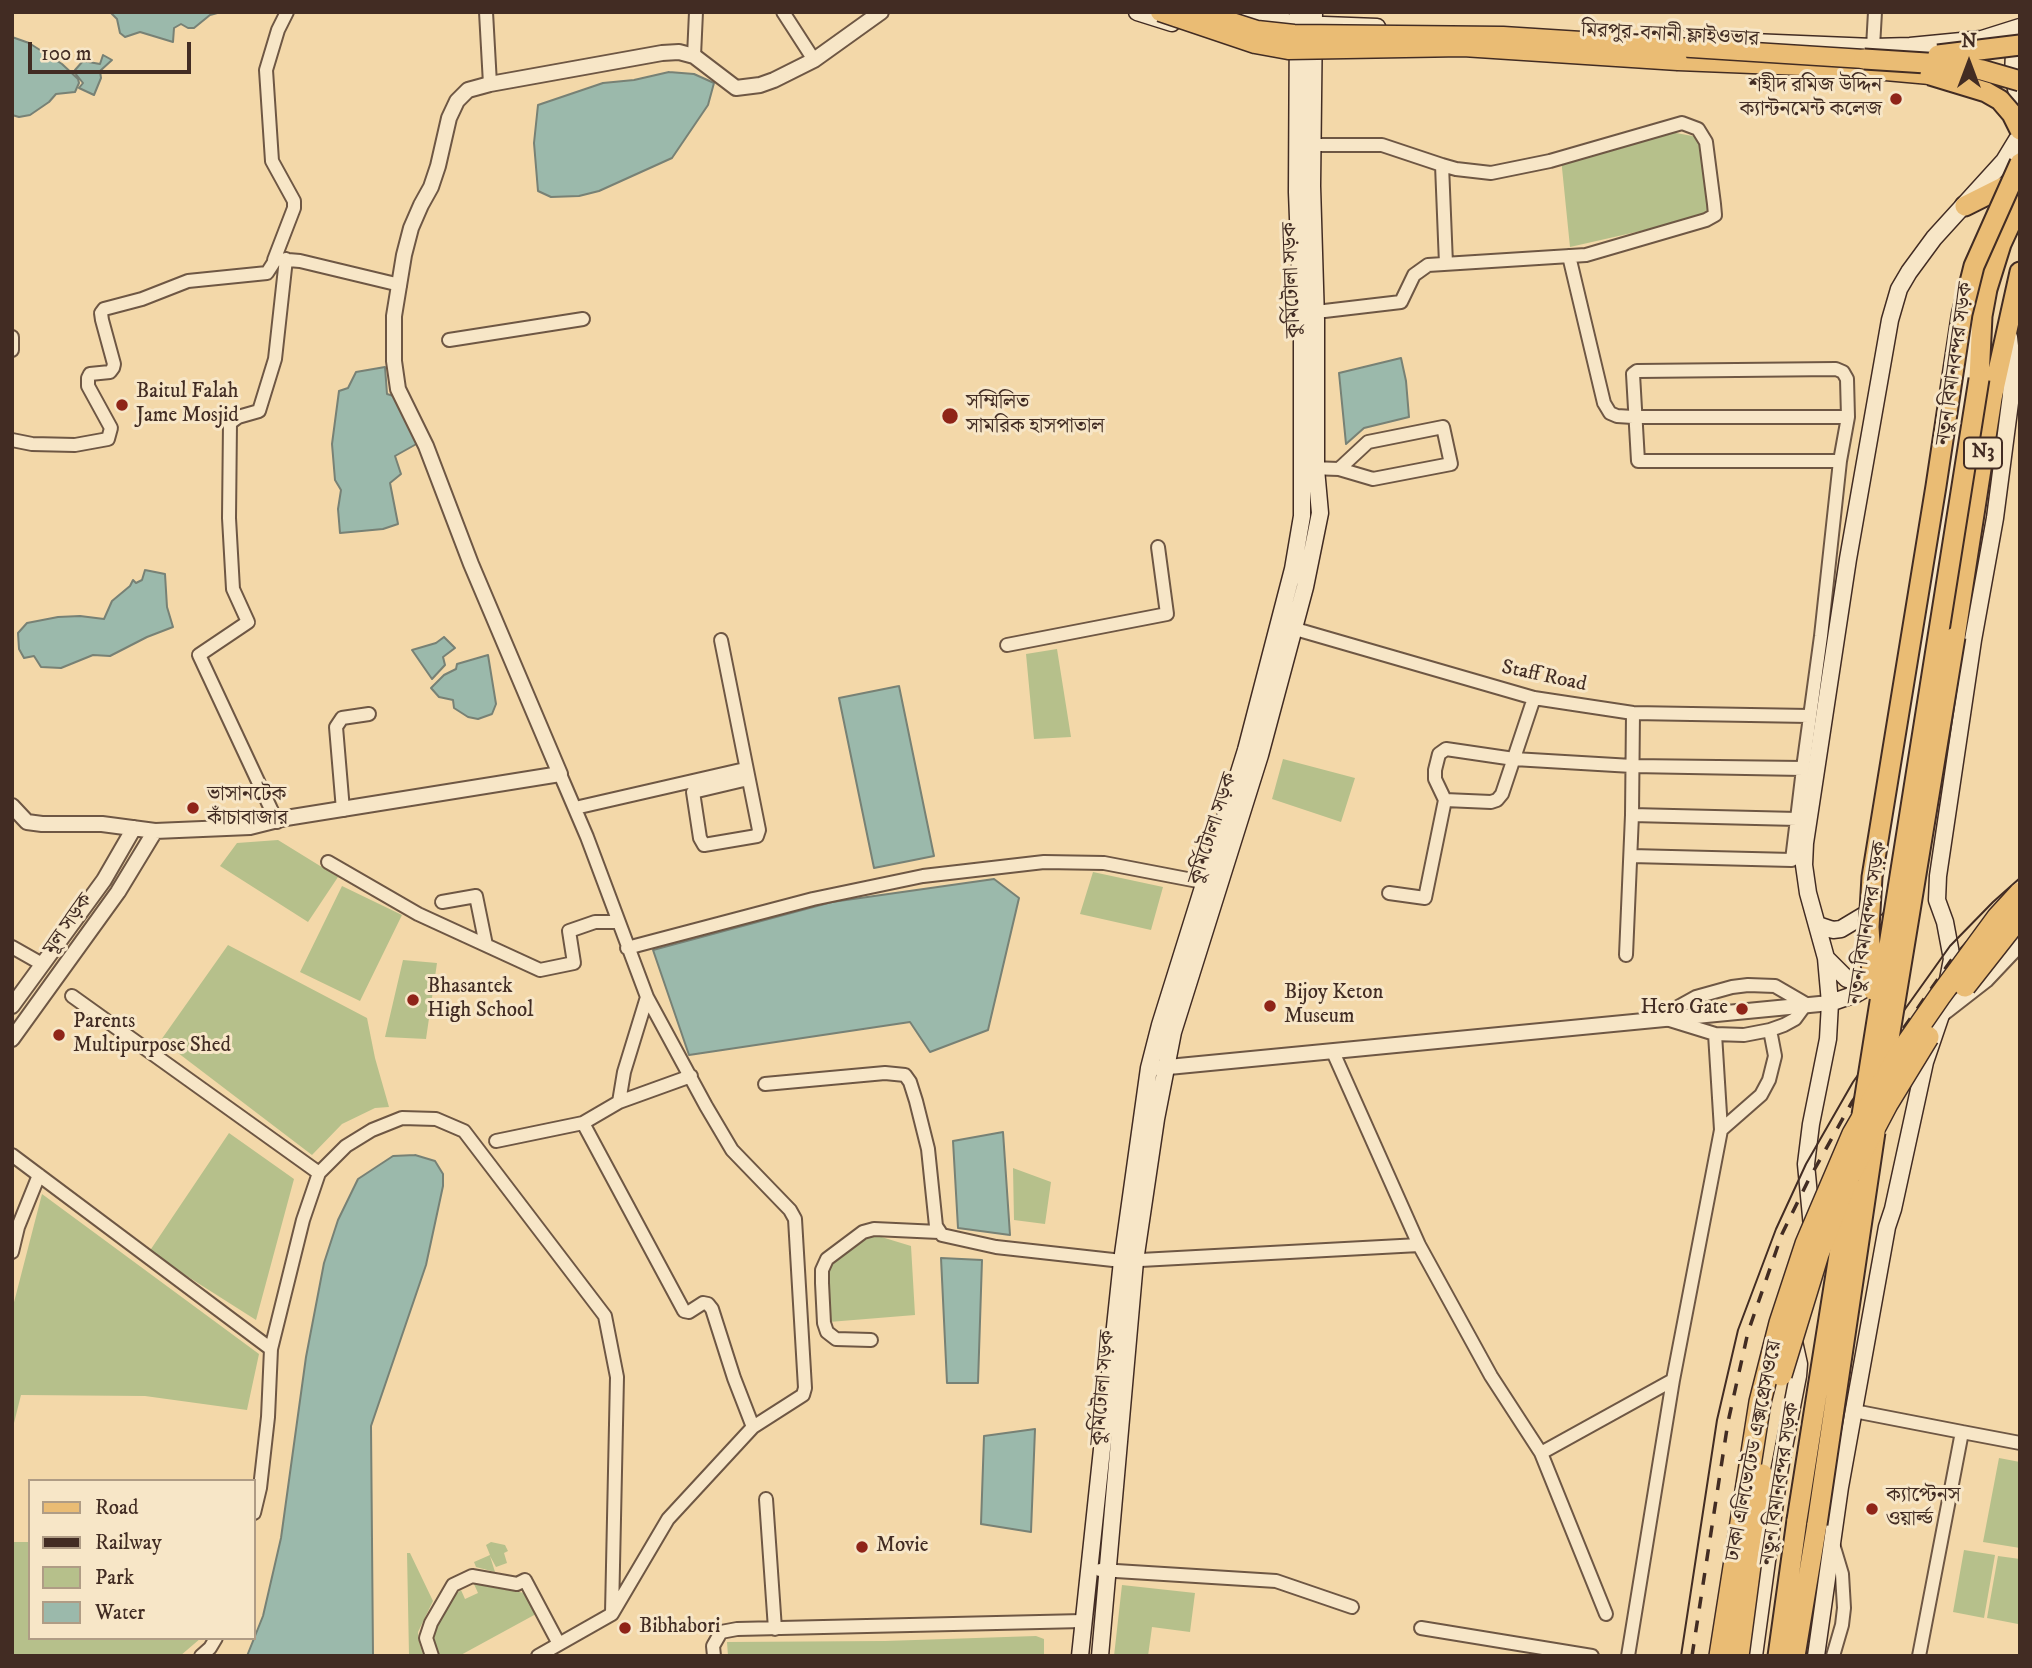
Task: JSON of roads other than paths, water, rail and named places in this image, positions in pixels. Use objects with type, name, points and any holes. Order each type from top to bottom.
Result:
[{"type":"highway","points":[[1868,53],[1958,55],[2020,45]]},
{"type":"highway","points":[[1868,53],[1961,66],[2020,81]]},
{"type":"highway","points":[[1930,75],[1980,80],[2020,92]]},
{"type":"highway","points":[[1930,75],[1986,92],[2000,100],[2020,129]]},
{"type":"highway","points":[[1876,1018],[1869,927],[1872,877],[1962,314],[1974,265],[2020,163]]},
{"type":"highway","points":[[1965,206],[2020,179]]},
{"type":"highway","name":"নতুন বিমানবন্দর সড়ক","points":[[1795,1656],[1807,1522],[1876,1018],[1979,379],[1982,316],[1993,266],[2020,203]]},
{"type":"highway","name":"নতুন বিমানবন্দর সড়ক","points":[[1778,1656],[1807,1522],[1878,1108],[1992,398],[2020,272]]},
{"type":"highway","name":"ঢাকা এলিভেটেড এক্সপ্রেসওয়ে","points":[[1720,1656],[1760,1402],[1777,1334],[1806,1244],[1853,1134],[1898,1058],[1998,917],[2020,893]]},
{"type":"highway","name":"ঢাকা এলিভেটেড এক্সপ্রেসওয়ে","points":[[1738,1656],[1770,1424],[1784,1363],[1818,1254],[1847,1180],[1887,1104],[1938,1023],[2020,915]]},
{"type":"main road","points":[[1137,12],[1250,50],[1305,57],[1464,54],[1852,76],[1936,85],[2020,106],[2012,76],[2020,29]]},
{"type":"main road","name":"মিরপুর-বনানী ফ্লাইওভার","points":[[1160,12],[1255,44],[1288,50],[1463,47],[1678,61],[1892,70],[1930,75]]},
{"type":"main road","name":"মিরপুর-বনানী ফ্লাইওভার","points":[[1201,12],[1257,30],[1294,34],[1503,36],[1868,53]]},
{"type":"main road","points":[[1237,12],[1868,53],[1969,42],[2020,29]]},
{"type":"main road","name":"কুর্মিটোলা সড়ক","points":[[1306,18],[1305,144],[1310,468]]},
{"type":"main road","points":[[1754,1656],[1779,1473],[1799,1364],[1793,1342],[1793,1325],[1812,1261],[1812,1214],[1806,1164],[1829,1030],[1830,1003],[1826,958],[1808,893],[1805,843],[1848,559],[1890,320],[1899,289],[1934,238],[2011,151],[2020,129]]},
{"type":"main road","name":"কুর্মিটোলা সড়ক","points":[[1158,1068],[1173,1032],[1260,755],[1286,626],[1310,468],[1316,312],[1305,144]]},
{"type":"main road","points":[[1884,903],[1960,397],[1971,344],[1982,316]]},
{"type":"main road","points":[[1816,1656],[1832,1541],[1887,1227],[1924,1062],[1941,1015],[1952,959],[1945,922],[1937,900],[1942,842],[1995,518],[2011,395],[2012,363],[2007,324]]},
{"type":"main road","name":"কুর্মিটোলা সড়ক","points":[[1080,1656],[1129,1261],[1158,1068],[1160,1025],[1286,626]]},
{"type":"main road","points":[[1900,797],[1904,804],[1910,807],[1924,808],[1939,806],[1949,800]]},
{"type":"main road","points":[[1894,836],[1904,826],[1913,826],[1929,828],[1936,832],[1942,842]]},
{"type":"main road","points":[[1830,1003],[1856,994],[1900,967],[1906,959],[1919,899]]},
{"type":"main road","points":[[1818,925],[1833,930],[1841,929],[1884,903],[1937,900]]},
{"type":"main road","points":[[1826,958],[1847,979],[1865,983],[1879,981]]},
{"type":"main road","points":[[1812,1214],[1817,1225],[1825,1232],[1853,1238],[1870,1238],[1887,1227]]},
{"type":"main road","points":[[1812,1261],[1846,1256],[1866,1259],[1879,1280]]},
{"type":"main road","name":"কুর্মিটোলা সড়ক","points":[[1100,1656],[1129,1261]]},
{"type":"main road","points":[[1799,1364],[1861,1374]]},
{"type":"street","points":[[277,822],[199,655],[248,622],[233,589],[232,578],[229,518],[230,424],[238,417],[260,411],[275,359],[280,260],[294,201],[272,161],[266,70],[278,30],[287,12]]},
{"type":"street","points":[[486,12],[490,84]]},
{"type":"street","points":[[694,56],[696,12]]},
{"type":"street","points":[[783,12],[814,60]]},
{"type":"street","points":[[538,1656],[612,1614],[667,1519],[753,1427],[803,1395],[805,1388],[795,1219],[790,1210],[732,1150],[647,997],[575,808],[471,564],[426,446],[398,389],[393,341],[394,316],[404,255],[411,228],[431,187],[449,118],[457,101],[468,90],[679,52],[694,56],[736,88],[774,80],[814,60],[881,12]]},
{"type":"street","points":[[1868,53],[1875,12]]},
{"type":"street","points":[[1316,312],[1401,302],[1414,275],[1428,265],[1586,255],[1706,220],[1714,215],[1706,142],[1698,129],[1682,123],[1550,162],[1491,173],[1442,165],[1444,208]]},
{"type":"street","points":[[1305,144],[1382,145],[1442,165],[1446,264]]},
{"type":"street","points":[[1569,256],[1604,403],[1610,413],[1635,417],[1848,417]]},
{"type":"street","points":[[280,260],[363,275],[400,285]]},
{"type":"street","points":[[12,440],[32,444],[75,445],[108,439],[111,428],[88,386],[90,374],[110,372],[114,364],[102,320],[101,313],[104,309],[142,299],[188,281],[267,274],[280,260]]},
{"type":"street","points":[[449,340],[583,319]]},
{"type":"street","points":[[12,337],[12,350]]},
{"type":"street","points":[[1757,768],[1803,768],[1840,461],[1848,417],[1847,379],[1843,372],[1836,369],[1637,370],[1633,374],[1638,461],[1840,461]]},
{"type":"street","points":[[1310,468],[1339,469],[1373,478],[1451,464],[1443,427],[1368,442],[1339,469]]},
{"type":"street","points":[[1007,645],[1167,614],[1158,547]]},
{"type":"street","name":"Staff Road","points":[[1286,626],[1534,698],[1633,713],[1809,716]]},
{"type":"street","points":[[721,640],[759,830],[757,836],[704,845],[700,838],[693,792],[747,774]]},
{"type":"street","points":[[1445,800],[1497,800],[1502,794],[1534,698]]},
{"type":"street","points":[[1626,955],[1631,856],[1633,713]]},
{"type":"street","points":[[343,810],[335,727],[342,718],[369,715]]},
{"type":"street","points":[[1389,893],[1425,898],[1427,896],[1445,800],[1435,779],[1435,770],[1439,754],[1446,749],[1514,760],[1632,766],[1803,769],[1797,819],[1632,815]]},
{"type":"street","points":[[12,806],[27,822],[102,824],[155,831],[250,827],[286,818],[560,774]]},
{"type":"street","points":[[575,808],[747,774]]},
{"type":"street","points":[[1631,856],[1792,860],[1797,819],[1769,818]]},
{"type":"street","name":"মূল সড়ক","points":[[12,1006],[104,880],[134,828]]},
{"type":"street","name":"মূল সড়ক","points":[[12,1039],[118,892],[155,831]]},
{"type":"street","points":[[328,862],[418,914],[540,970],[574,963],[569,931],[595,922],[617,922]]},
{"type":"street","points":[[627,948],[813,899],[923,876],[1044,862],[1104,863],[1203,882]]},
{"type":"street","points":[[442,902],[476,896],[486,945]]},
{"type":"street","points":[[1941,1015],[1986,980],[2020,944]]},
{"type":"street","points":[[12,947],[42,964]]},
{"type":"street","points":[[1660,1017],[1696,997],[1732,987],[1775,986],[1806,1004]]},
{"type":"street","points":[[72,996],[319,1173]]},
{"type":"street","points":[[619,1102],[624,1072],[647,997]]},
{"type":"street","points":[[1158,1068],[1660,1017],[1830,1003]]},
{"type":"street","points":[[1660,1017],[1715,1034],[1744,1035],[1770,1030],[1795,1019],[1806,1004]]},
{"type":"street","points":[[1721,1130],[1761,1095],[1769,1080],[1776,1056],[1770,1030]]},
{"type":"street","points":[[1628,1656],[1674,1380],[1721,1130],[1715,1034]]},
{"type":"street","points":[[1333,1052],[1419,1245],[1491,1376],[1541,1454],[1606,1614]]},
{"type":"street","points":[[765,1084],[885,1073],[905,1075],[916,1101],[928,1149],[936,1226],[942,1236],[996,1247],[1129,1261],[1419,1245]]},
{"type":"street","points":[[496,1142],[583,1123],[619,1102],[691,1076]]},
{"type":"street","points":[[256,1505],[267,1429],[271,1349],[303,1220],[319,1173],[346,1146],[372,1130],[402,1118],[436,1119],[464,1131],[605,1316],[617,1377],[612,1614]]},
{"type":"street","points":[[583,1123],[684,1311],[689,1312],[703,1303],[712,1309],[753,1427]]},
{"type":"street","points":[[12,1155],[271,1349]]},
{"type":"street","points":[[12,1252],[18,1227],[39,1175]]},
{"type":"street","points":[[871,1340],[836,1339],[827,1332],[824,1323],[822,1270],[827,1259],[863,1232],[874,1229],[939,1233]]},
{"type":"street","points":[[1541,1454],[1674,1380]]},
{"type":"street","points":[[1854,1411],[2020,1443]]},
{"type":"street","points":[[1919,1656],[1962,1432]]},
{"type":"street","points":[[766,1499],[775,1629]]},
{"type":"street","points":[[1832,1541],[1842,1574],[1844,1600],[1842,1625],[1833,1656]]},
{"type":"street","points":[[1089,1570],[1276,1581],[1352,1607]]},
{"type":"street","points":[[432,1656],[426,1638],[431,1623],[453,1585],[472,1576],[517,1584],[525,1580],[559,1644]]},
{"type":"street","points":[[714,1656],[713,1646],[721,1632],[1083,1621]]},
{"type":"street","points":[[1421,1628],[1592,1656]]},
{"type":"street","points":[[201,1656],[215,1640]]},
{"type":"water","points":[[110,12],[221,12],[210,15],[194,28],[181,24],[174,28],[173,42],[140,32],[125,37],[120,33],[117,19]]},
{"type":"water","points":[[12,37],[29,43],[62,64],[78,79],[75,92],[56,94],[30,115],[12,115]]},
{"type":"water","points":[[103,55],[112,60],[100,71],[101,78],[94,95],[79,88],[83,83],[75,70],[83,61],[100,64]]},
{"type":"water","points":[[669,72],[694,74],[714,83],[708,105],[672,158],[599,191],[579,196],[551,197],[538,191],[534,143],[538,105],[603,83],[634,80]]},
{"type":"water","points":[[1401,358],[1409,417],[1364,428],[1346,444],[1339,373]]},
{"type":"water","points":[[385,367],[387,394],[397,397],[420,442],[395,456],[401,474],[390,483],[398,524],[383,529],[340,533],[338,509],[341,490],[335,480],[332,444],[339,391],[348,388],[356,372]]},
{"type":"water","points":[[145,570],[165,574],[167,607],[173,627],[110,656],[93,655],[61,668],[41,667],[34,656],[24,658],[19,649],[18,633],[27,623],[58,617],[104,619],[112,601],[130,586],[133,580],[136,583],[142,580]]},
{"type":"water","points":[[444,637],[455,648],[443,657],[445,665],[432,679],[412,650],[436,643]]},
{"type":"water","points":[[488,655],[496,704],[492,714],[478,719],[468,717],[454,708],[453,700],[439,697],[431,688],[444,675],[456,669],[457,664]]},
{"type":"water","points":[[899,686],[934,856],[874,868],[839,698]]},
{"type":"water","points":[[994,879],[1019,898],[988,1030],[930,1052],[910,1022],[689,1055],[653,950],[832,902]]},
{"type":"water","points":[[1003,1132],[1010,1235],[958,1228],[953,1141]]},
{"type":"water","points":[[415,1155],[435,1161],[443,1174],[443,1186],[426,1265],[371,1426],[373,1656],[247,1656],[253,1640],[256,1640],[263,1616],[281,1538],[306,1357],[324,1263],[338,1220],[358,1179],[393,1156]]},
{"type":"water","points":[[941,1258],[982,1260],[978,1383],[947,1383]]},
{"type":"water","points":[[1035,1429],[1031,1532],[981,1524],[984,1436]]},
{"type":"tram line","points":[[1681,1656],[1717,1420],[1738,1330],[1776,1229],[1806,1164],[1853,1082],[1950,946],[2020,878]]},
{"type":"railway","points":[[1692,1656],[1728,1422],[1748,1332],[1782,1234],[1852,1102],[1952,959],[1998,908],[2020,889]]},
{"type":"place","name":"শহীদ রমিজ উদ্দিন ক্যান্টনমেন্ট কলেজ","points":[[1896,99]]},
{"type":"place","name":"Baitul Falah Jame Mosjid","points":[[122,405]]},
{"type":"place","name":"সম্মিলিত সামরিক হাসপাতাল","points":[[950,416]]},
{"type":"place","name":"ভাসানটেক কাঁচাবাজার","points":[[193,808]]},
{"type":"place","name":"Bhasantek High School","points":[[413,1000]]},
{"type":"place","name":"Bijoy Keton Museum","points":[[1270,1006]]},
{"type":"place","name":"Hero Gate","points":[[1742,1009]]},
{"type":"place","name":"Parents Multipurpose Shed","points":[[59,1035]]},
{"type":"place","name":"ক্যাপ্টেনস ওয়ার্ল্ড","points":[[1872,1509]]},
{"type":"place","name":"Movie","points":[[862,1547]]},
{"type":"place","name":"Bibhabori","points":[[625,1628]]}]
